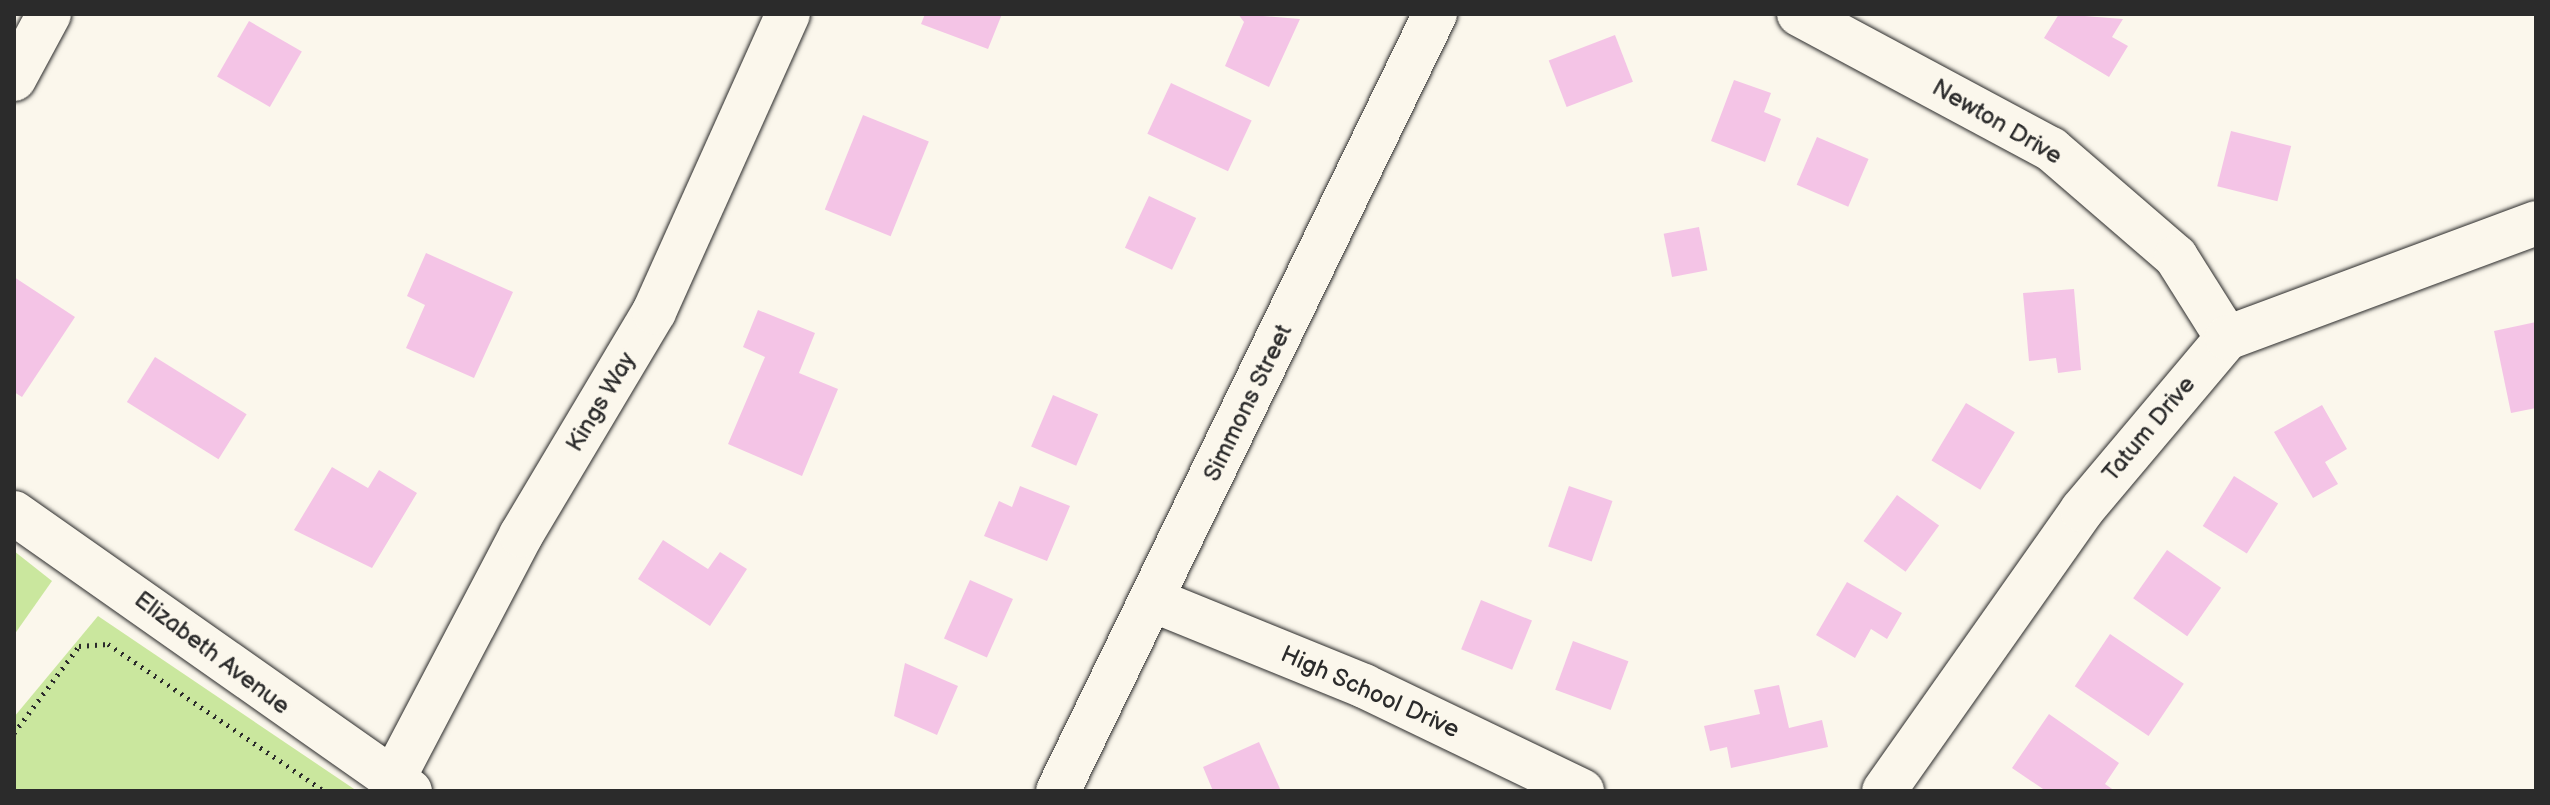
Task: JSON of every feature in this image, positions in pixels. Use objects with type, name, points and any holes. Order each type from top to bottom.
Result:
[{"type":"street","points":[[14,79],[49,14]]},
{"type":"street","name":"Kings Way","points":[[402,785],[521,535],[654,312],[788,14]]},
{"type":"street","name":"Simmons Street","points":[[1058,791],[1155,601],[1435,14]]},
{"type":"street","name":"Newton Drive","points":[[1799,14],[2051,149],[2176,257],[2227,338]]},
{"type":"street","name":"Tatum Drive","points":[[1884,791],[2082,510],[2227,338],[2536,223]]},
{"type":"street","name":"Elizabeth Avenue","points":[[14,513],[402,785]]},
{"type":"street","name":"High School Drive","points":[[1155,601],[1364,686],[1582,791]]},
{"type":"path","points":[[14,733],[79,646],[108,644],[324,791]]},
{"type":"green space","points":[[14,551],[52,581],[14,635]]},
{"type":"green space","points":[[98,616],[357,791],[14,791],[14,717]]},
{"type":"building","points":[[925,14],[1002,14],[988,49],[921,24]]},
{"type":"building","points":[[1238,14],[1300,19],[1269,87],[1225,66],[1244,22]]},
{"type":"building","points":[[2059,14],[2123,19],[2112,37],[2128,46],[2109,77],[2044,38]]},
{"type":"building","points":[[249,21],[302,51],[270,107],[217,76]]},
{"type":"building","points":[[1615,35],[1633,82],[1567,107],[1549,60]]},
{"type":"building","points":[[1734,80],[1771,93],[1764,112],[1781,119],[1765,162],[1711,141]]},
{"type":"building","points":[[1171,83],[1252,121],[1228,171],[1147,134]]},
{"type":"building","points":[[863,115],[929,142],[891,236],[825,210]]},
{"type":"building","points":[[2231,131],[2291,146],[2277,201],[2217,186]]},
{"type":"building","points":[[1817,137],[1869,159],[1848,207],[1797,185]]},
{"type":"building","points":[[1149,196],[1196,218],[1172,270],[1125,248]]},
{"type":"building","points":[[1699,227],[1707,270],[1672,277],[1664,234]]},
{"type":"building","points":[[426,253],[513,292],[474,378],[406,348],[425,305],[407,296]]},
{"type":"building","points":[[14,277],[75,317],[22,397],[14,392]]},
{"type":"building","points":[[2074,289],[2081,370],[2058,373],[2056,358],[2029,361],[2023,293]]},
{"type":"building","points":[[758,310],[815,333],[799,373],[838,389],[802,476],[728,444],[765,357],[743,347]]},
{"type":"building","points":[[2536,322],[2536,408],[2511,413],[2494,331]]},
{"type":"building","points":[[155,357],[247,414],[219,459],[127,402]]},
{"type":"building","points":[[1053,395],[1098,414],[1076,466],[1031,447]]},
{"type":"building","points":[[1966,403],[2015,432],[1980,490],[1931,460]]},
{"type":"building","points":[[2322,405],[2347,449],[2325,462],[2338,484],[2313,498],[2274,432]]},
{"type":"building","points":[[332,467],[368,488],[379,470],[417,493],[372,568],[294,530]]},
{"type":"building","points":[[2234,476],[2278,504],[2247,554],[2203,526]]},
{"type":"building","points":[[1020,486],[1070,506],[1047,561],[984,536],[999,501],[1012,507]]},
{"type":"building","points":[[1569,486],[1612,501],[1592,561],[1548,547]]},
{"type":"building","points":[[1897,495],[1939,526],[1906,572],[1863,541]]},
{"type":"building","points":[[663,540],[708,569],[720,552],[747,569],[710,626],[638,579]]},
{"type":"building","points":[[2167,550],[2221,588],[2187,636],[2133,598]]},
{"type":"building","points":[[970,580],[1013,599],[987,658],[944,638]]},
{"type":"building","points":[[1847,582],[1902,613],[1887,639],[1871,629],[1855,658],[1816,635]]},
{"type":"building","points":[[1481,600],[1532,621],[1512,670],[1461,649]]},
{"type":"building","points":[[2110,634],[2184,684],[2149,736],[2075,686]]},
{"type":"building","points":[[1573,641],[1628,661],[1611,710],[1555,690]]},
{"type":"building","points":[[905,663],[958,686],[937,735],[894,716]]},
{"type":"building","points":[[1779,685],[1789,728],[1822,720],[1828,747],[1731,768],[1727,747],[1710,751],[1704,726],[1760,714],[1754,690]]},
{"type":"building","points":[[2049,714],[2119,763],[2105,784],[2115,791],[2046,791],[2012,768]]},
{"type":"building","points":[[1259,742],[1281,791],[1213,791],[1203,767]]}]
